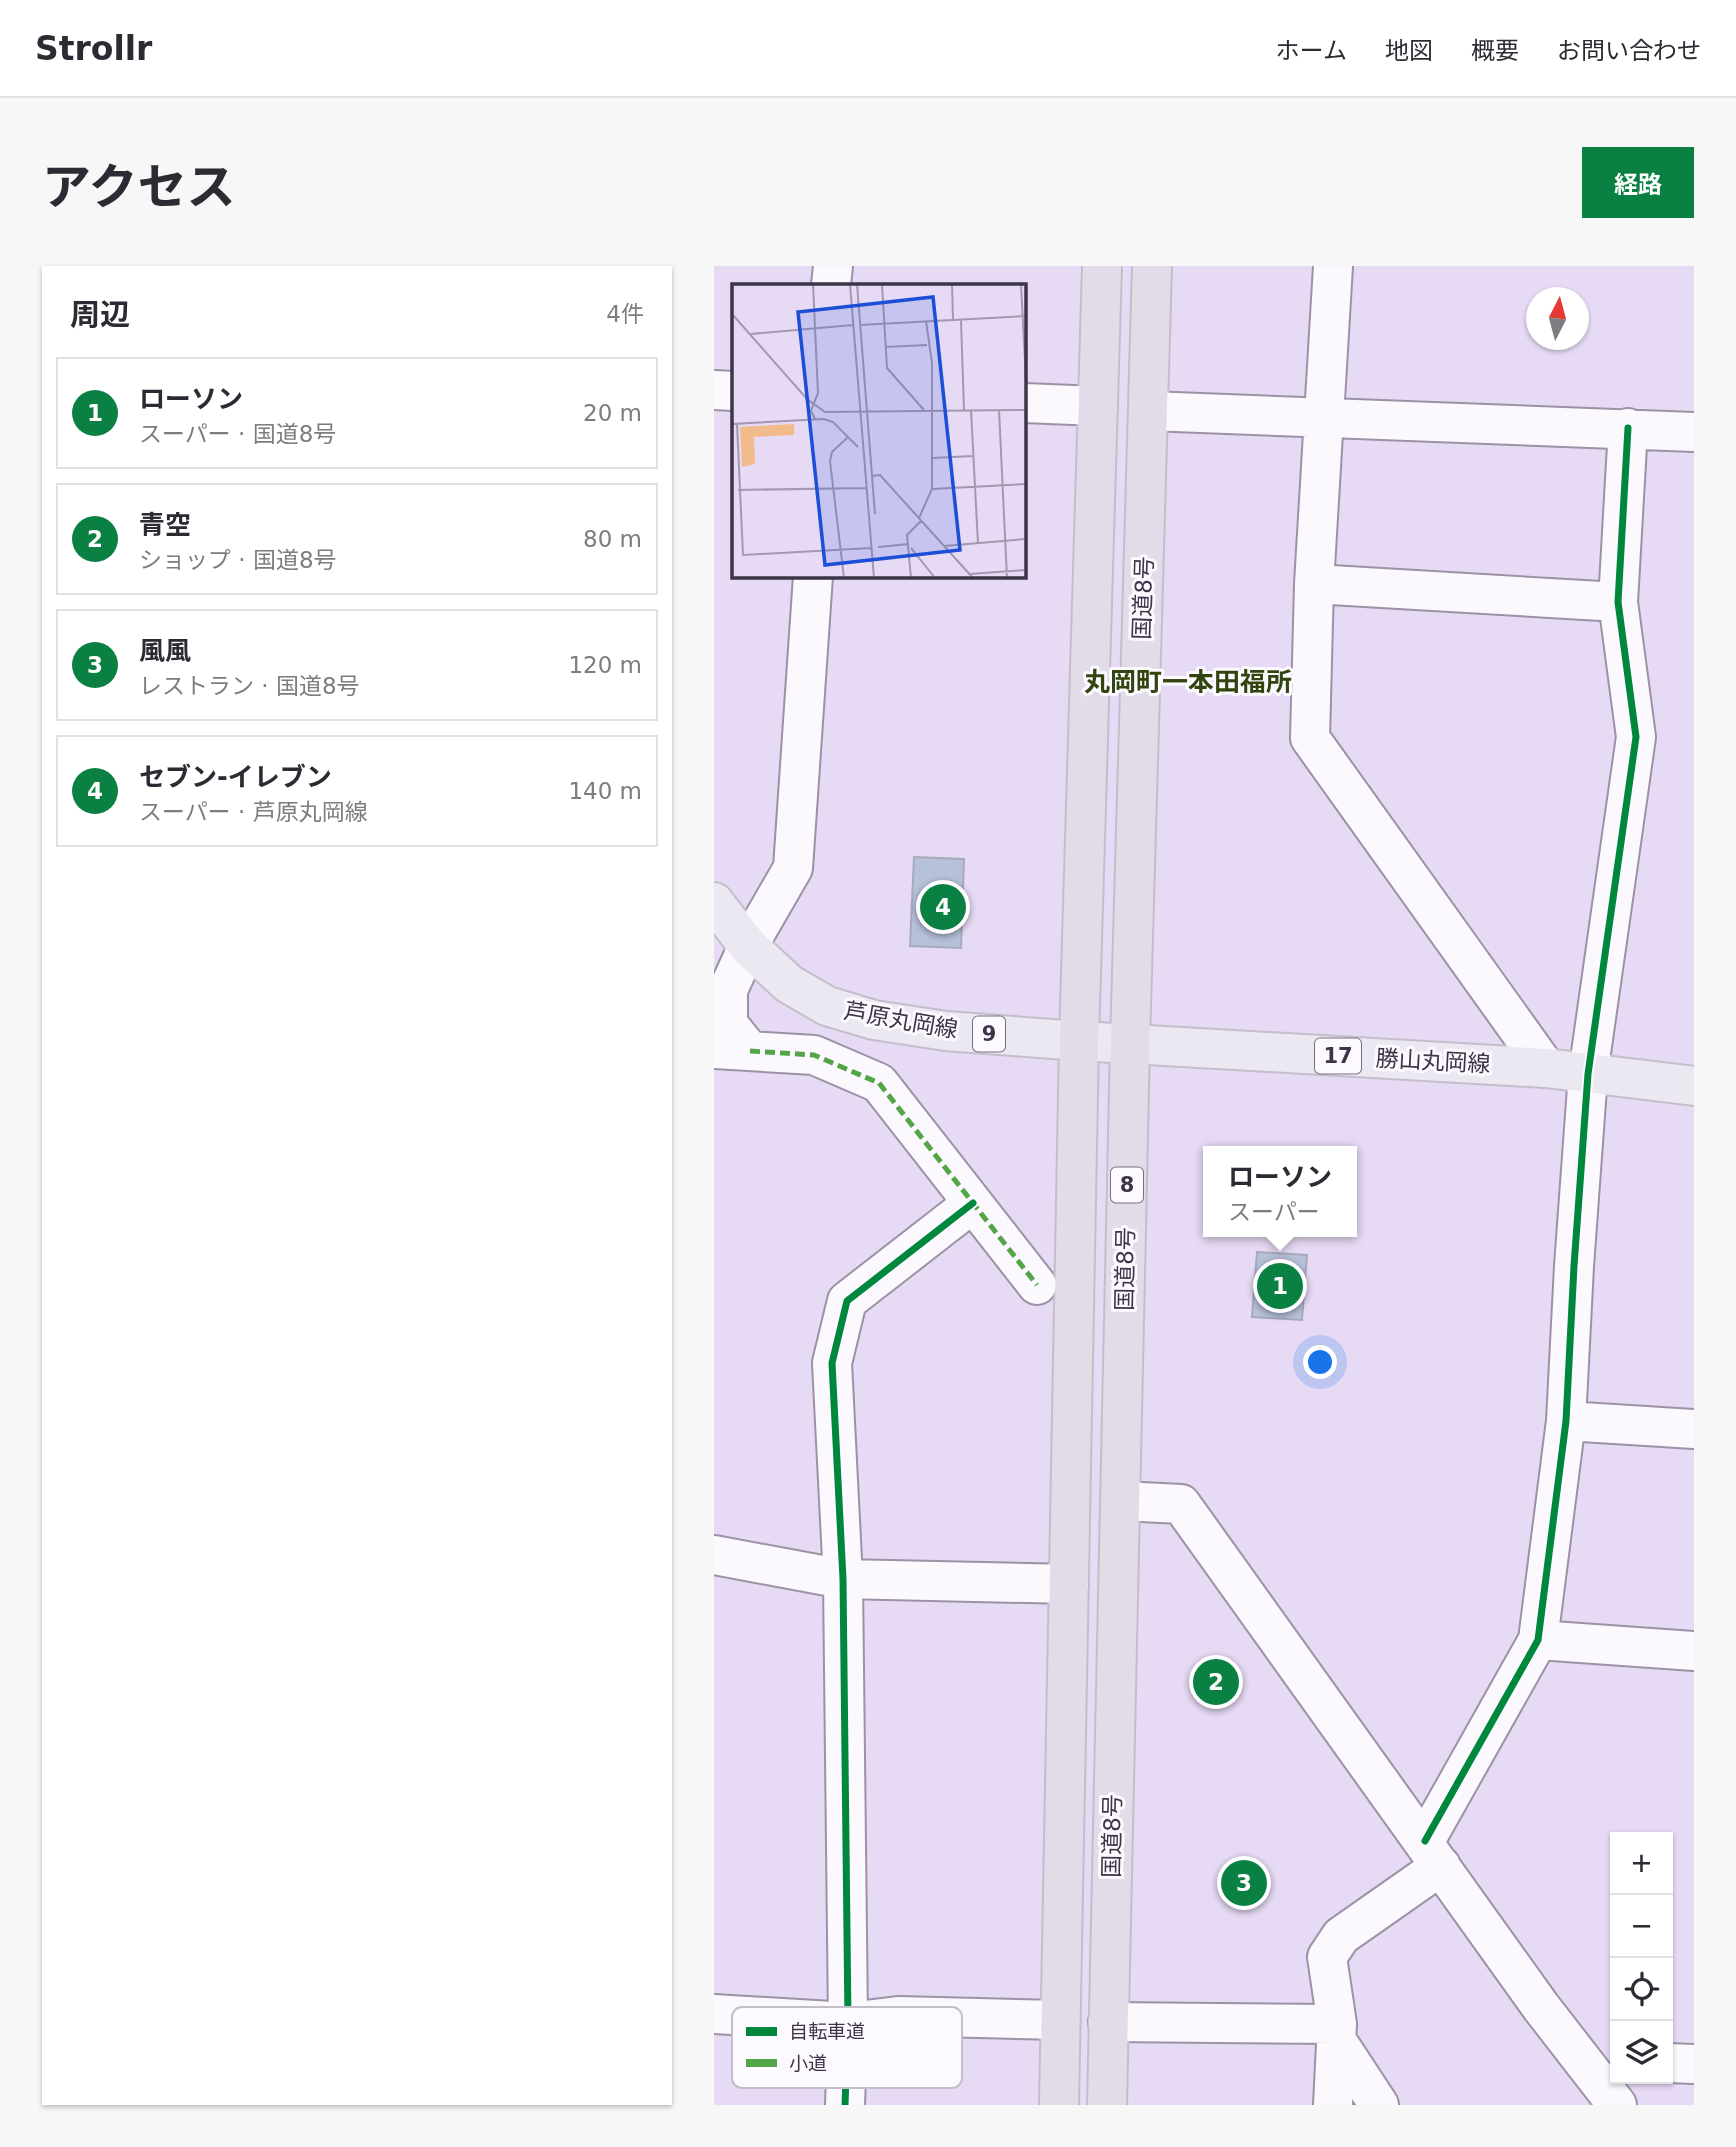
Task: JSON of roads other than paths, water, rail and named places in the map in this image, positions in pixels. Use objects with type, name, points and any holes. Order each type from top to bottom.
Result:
[{"type":"highway","name":"国道8号","points":[[1059,2105],[1079,1041],[1102,266]]},
{"type":"highway","name":"国道8号","points":[[1107,2105],[1130,1043],[1152,266]]},
{"type":"main road","name":"芦原丸岡線","points":[[714,902],[748,946],[789,984],[810,998],[850,1014],[946,1031],[1130,1043]]},
{"type":"main road","name":"勝山丸岡線","points":[[1130,1043],[1546,1068],[1694,1086]]},
{"type":"street","points":[[831,284],[833,266]]},
{"type":"street","points":[[1333,266],[1314,584],[1310,738],[1546,1068]]},
{"type":"street","points":[[714,390],[732,391]]},
{"type":"street","points":[[1026,403],[1098,407]]},
{"type":"street","points":[[1149,411],[1694,432]]},
{"type":"street","points":[[1333,2105],[1337,2032],[1327,1957],[1341,1936],[1433,1854],[1538,1640],[1566,1421],[1573,1266],[1588,1074],[1636,737],[1618,603],[1628,429]]},
{"type":"street","points":[[813,578],[793,868],[732,974],[726,1004],[732,1050],[814,1055],[878,1083],[1037,1285]]},
{"type":"street","points":[[1314,584],[1618,603]]},
{"type":"street","points":[[848,2007],[843,1579],[832,1363],[847,1301],[973,1203]]},
{"type":"street","points":[[1566,1421],[1694,1429]]},
{"type":"street","points":[[1121,1501],[1181,1504],[1541,2007],[1599,2059],[1617,2105]]},
{"type":"street","points":[[714,1555],[843,1579],[1069,1584]]},
{"type":"street","points":[[1538,1640],[1694,1651]]},
{"type":"street","points":[[714,2014],[732,2015]]},
{"type":"street","points":[[962,2018],[1060,2020]]},
{"type":"street","points":[[1108,2022],[1337,2032]]},
{"type":"street","points":[[1337,2032],[1379,2105]]},
{"type":"street","points":[[1673,2063],[1694,2064]]},
{"type":"place","name":"セブン-イレブン","points":[[943,907]]},
{"type":"place","name":"ローソン","points":[[1280,1286]]},
{"type":"place","name":"青空","points":[[1216,1682]]},
{"type":"place","name":"風風","points":[[1244,1883]]},
{"type":"district","name":"丸岡町一本田福所","points":[[1188,682]]}]
